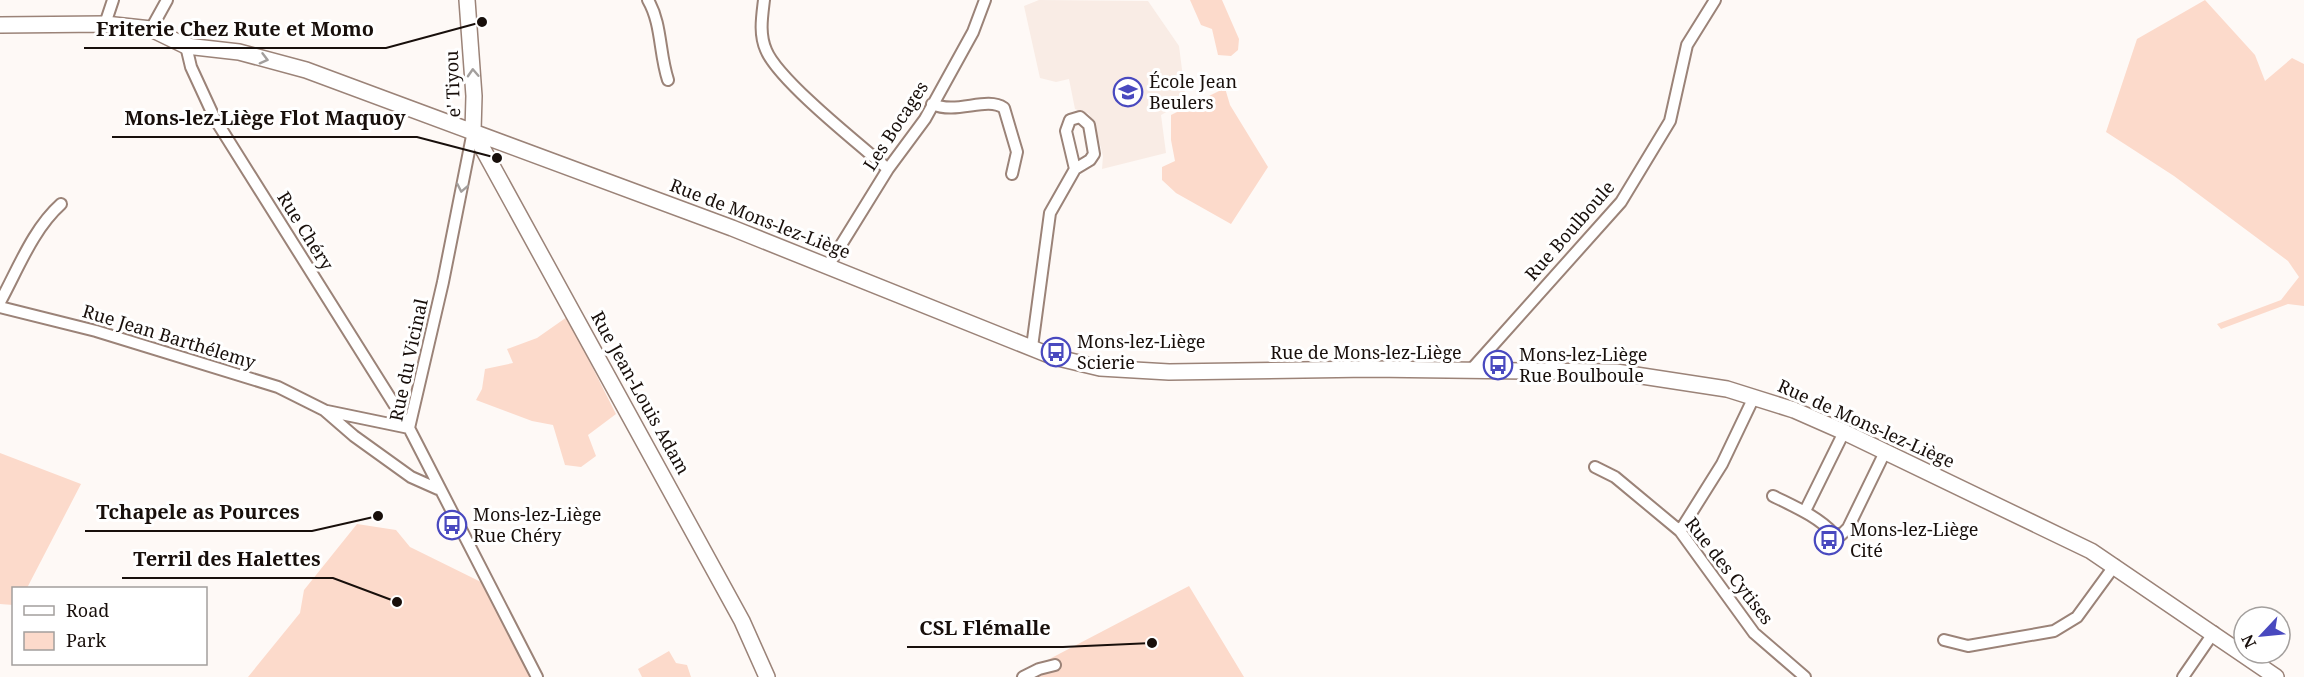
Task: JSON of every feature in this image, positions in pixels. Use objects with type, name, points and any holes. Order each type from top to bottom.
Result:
[{"type":"street","points":[[105,24],[113,0]]},
{"type":"street","points":[[152,29],[167,0]]},
{"type":"street","name":"e' Tiyou","points":[[467,0],[474,86],[473,131]]},
{"type":"street","points":[[648,0],[656,16],[659,49],[668,80]]},
{"type":"street","points":[[764,0],[760,25],[766,51],[786,77],[888,169]]},
{"type":"street","name":"Les Bocages","points":[[828,266],[888,169],[925,119],[973,32],[985,0]]},
{"type":"street","name":"Rue Boulboule","points":[[1469,372],[1621,202],[1670,121],[1687,45],[1715,0]]},
{"type":"street","points":[[0,25],[105,24],[152,29],[186,46]]},
{"type":"street","name":"Rue de Mons-lez-Liège","points":[[186,46],[239,52],[306,70],[828,266],[1054,357],[1100,368],[1169,372],[1370,369],[1616,372],[1716,387],[1754,397],[1844,432],[2067,539],[2115,565],[2276,677]]},
{"type":"street","name":"Rue Chéry","points":[[186,46],[191,67],[215,119],[409,428]]},
{"type":"street","points":[[932,104],[951,109],[989,103],[1001,106],[1007,114],[1017,152],[1012,174]]},
{"type":"street","name":"Rue du Vicinal","points":[[473,131],[443,282],[409,428],[438,489],[537,677]]},
{"type":"street","name":"Rue Jean-Louis Adam","points":[[473,131],[742,621],[767,677]]},
{"type":"street","points":[[1032,347],[1050,213],[1075,169]]},
{"type":"street","name":"Rue Jean Barthélemy","points":[[61,204],[49,215],[39,230],[0,305],[96,331],[278,387],[324,410],[354,436],[411,477],[438,489]]},
{"type":"street","points":[[1680,531],[1722,464],[1754,397]]},
{"type":"street","name":"Rue Jean Barthélemy","points":[[324,410],[409,428]]},
{"type":"street","points":[[1804,511],[1844,432]]},
{"type":"street","points":[[1773,496],[1825,524],[1834,534],[1841,535],[1848,528],[1885,452]]},
{"type":"street","name":"Rue des Cytises","points":[[1595,466],[1615,477],[1680,531],[1754,633],[1805,677]]},
{"type":"street","points":[[1944,640],[1968,646],[2054,632],[2077,617],[2115,565]]},
{"type":"street","points":[[2183,677],[2214,633]]},
{"type":"street","points":[[1023,677],[1039,669],[1055,665]]},
{"type":"shaded area","name":"École Jean Beulers","points":[[1039,0],[1148,1],[1179,46],[1186,101],[1161,115],[1166,153],[1102,169],[1103,156],[1095,126],[1089,114],[1075,109],[1069,79],[1056,82],[1040,78],[1024,6]]},
{"type":"green space","points":[[1190,0],[1222,0],[1239,39],[1238,50],[1231,56],[1218,55],[1212,29],[1201,25]]},
{"type":"green space","points":[[2205,0],[2255,55],[2265,81],[2292,58],[2304,64],[2304,306],[2288,304],[2221,329],[2217,324],[2281,300],[2299,277],[2288,261],[2174,176],[2106,132],[2137,39]]},
{"type":"green space","points":[[1225,88],[1230,105],[1268,167],[1231,224],[1176,193],[1162,180],[1162,167],[1175,161],[1171,140],[1171,115]]},
{"type":"green space","points":[[567,317],[616,414],[588,435],[596,456],[581,467],[565,465],[553,425],[532,421],[476,400],[482,389],[485,369],[513,363],[507,349],[537,338]]},
{"type":"green space","points":[[0,453],[81,484],[28,587],[12,587],[12,605],[0,604]]},
{"type":"green space","points":[[357,524],[396,530],[410,547],[481,582],[532,677],[248,677],[300,613],[304,590]]},
{"type":"green space","points":[[1189,586],[1244,677],[1015,677]]},
{"type":"green space","points":[[669,651],[676,663],[687,665],[691,677],[642,677],[638,669]]},
{"type":"place","name":"Friterie Chez Rute et Momo","points":[[482,22]]},
{"type":"place","name":"École Jean Beulers","points":[[1128,92]]},
{"type":"place","name":"Mons-lez-Liège Flot Maquoy","points":[[497,158]]},
{"type":"place","name":"Mons-lez-Liège Scierie","points":[[1056,352]]},
{"type":"place","name":"Mons-lez-Liège Rue Boulboule","points":[[1498,365]]},
{"type":"place","name":"Tchapele as Pources","points":[[378,516]]},
{"type":"place","name":"Mons-lez-Liège Rue Chéry","points":[[452,525]]},
{"type":"place","name":"Mons-lez-Liège Cité","points":[[1829,540]]},
{"type":"place","name":"Terril des Halettes","points":[[397,602]]},
{"type":"place","name":"CSL Flémalle","points":[[1152,643]]}]
